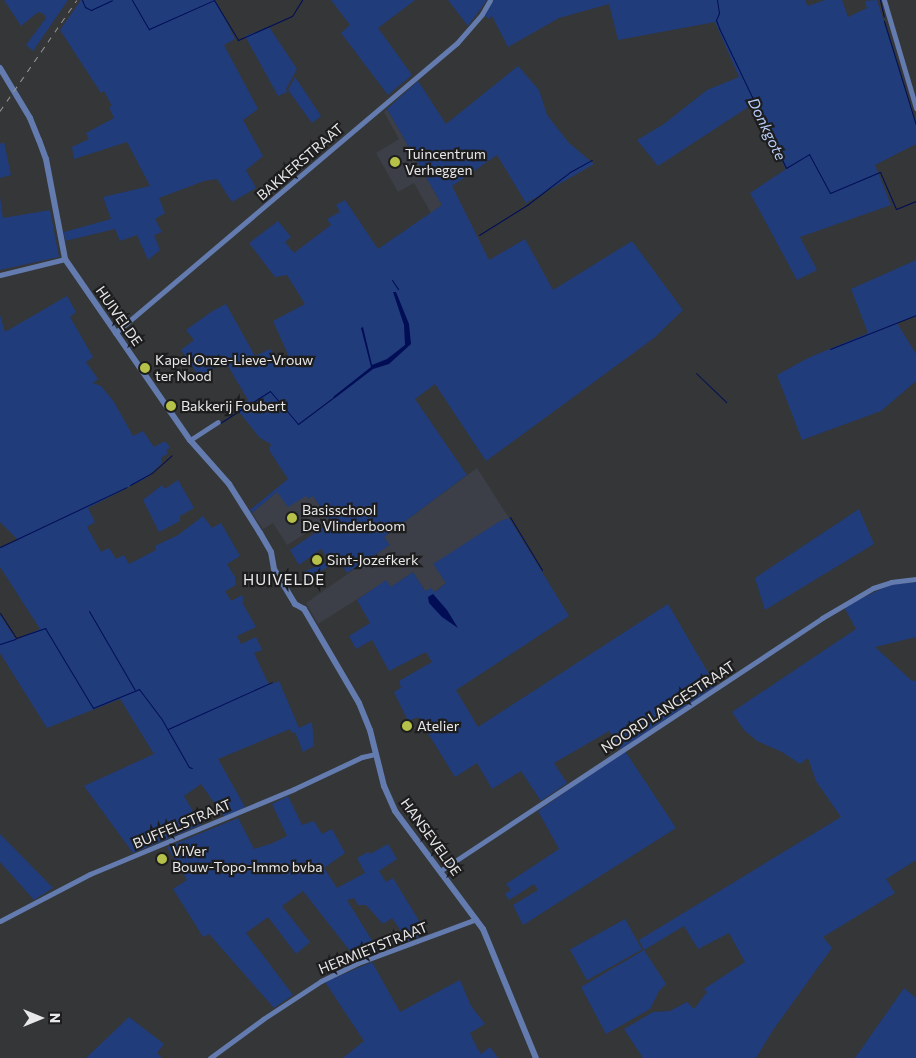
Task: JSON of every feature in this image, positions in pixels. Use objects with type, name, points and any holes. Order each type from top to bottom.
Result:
[{"type":"street","name":"BAKKERSTRAAT","points":[[115,333],[457,43],[482,14],[490,0]]},
{"type":"street","points":[[884,0],[916,108]]},
{"type":"street","name":"HUIVELDE","points":[[0,68],[30,118],[46,159],[65,259],[190,440],[229,484],[240,500],[271,552],[274,569],[294,604],[304,609],[315,627]]},
{"type":"street","points":[[0,275],[65,259]]},
{"type":"street","points":[[190,440],[218,422]]},
{"type":"street","name":"NOORD LANGESTRAAT","points":[[440,871],[822,618],[873,588],[891,582],[916,579]]},
{"type":"street","name":"HANSEVELDE","points":[[315,627],[362,708],[370,730],[384,786],[395,811],[476,919],[487,939],[536,1058]]},
{"type":"street","name":"BUFFELSTRAAT","points":[[0,921],[90,874],[294,789],[362,757],[375,754]]},
{"type":"street","name":"HERMIETSTRAAT","points":[[210,1058],[263,1019],[321,981],[358,963],[476,919]]},
{"type":"shaded area","points":[[4,0],[68,0],[33,51],[26,45],[46,18],[44,14],[38,12],[21,26]]},
{"type":"shaded area","points":[[81,0],[215,0],[235,39],[224,45],[258,109],[243,120],[263,156],[246,170],[256,188],[232,202],[217,179],[204,181],[159,198],[165,213],[155,219],[162,232],[154,235],[160,250],[148,260],[137,235],[120,241],[115,229],[65,241],[64,232],[111,219],[103,197],[150,186],[127,142],[74,159],[72,147],[89,139],[86,133],[114,118],[109,107],[112,106],[104,91],[101,93],[60,30]]},
{"type":"shaded area","points":[[331,0],[415,0],[378,28],[412,75],[388,95],[341,33],[350,25]]},
{"type":"shaded area","points":[[448,0],[487,0],[468,26]]},
{"type":"shaded area","points":[[494,0],[805,0],[808,6],[825,0],[842,0],[848,17],[867,8],[865,1],[877,0],[916,125],[916,144],[875,165],[891,205],[800,237],[817,270],[797,280],[750,193],[786,169],[753,104],[658,166],[637,140],[664,124],[707,90],[739,77],[715,22],[618,40],[609,4],[559,18],[508,47],[492,16],[488,19],[485,15]]},
{"type":"shaded area","points":[[269,27],[297,69],[286,89],[287,92],[278,96],[245,36]]},
{"type":"shaded area","points":[[518,66],[539,90],[547,115],[569,143],[594,164],[526,203],[497,155],[452,186],[489,260],[525,239],[553,290],[632,241],[683,310],[654,338],[486,461],[435,384],[415,399],[467,475],[384,537],[390,545],[347,573],[339,560],[308,579],[303,572],[329,561],[323,551],[321,549],[299,565],[290,550],[331,522],[313,496],[308,499],[306,496],[288,507],[277,492],[252,513],[250,510],[288,479],[269,450],[271,444],[260,438],[236,408],[248,400],[225,361],[201,379],[181,350],[194,340],[186,330],[226,304],[255,356],[270,349],[281,367],[291,361],[273,321],[305,304],[287,275],[275,277],[249,243],[278,221],[291,237],[285,242],[294,253],[331,225],[327,219],[340,212],[336,205],[345,200],[378,249],[442,205],[387,109],[418,81],[446,124]]},
{"type":"shaded area","points":[[295,77],[321,116],[312,123],[288,90]]},
{"type":"shaded area","points":[[387,109],[442,205],[431,213],[414,183],[398,192],[376,153],[399,139],[384,112]]},
{"type":"shaded area","points":[[4,142],[11,175],[0,178],[0,144]]},
{"type":"shaded area","points":[[0,197],[3,218],[50,210],[59,257],[0,270]]},
{"type":"shaded area","points":[[916,260],[916,316],[897,323],[916,354],[916,381],[881,411],[802,440],[777,375],[808,358],[868,333],[851,289]]},
{"type":"shaded area","points":[[393,292],[396,292],[409,324],[411,344],[389,364],[373,369],[335,398],[333,397],[371,367],[361,328],[363,327],[372,365],[387,359],[405,345],[404,325]]},
{"type":"shaded area","points":[[67,296],[76,312],[70,317],[93,357],[86,362],[98,379],[93,383],[101,386],[114,402],[133,436],[143,431],[154,447],[166,442],[170,448],[166,450],[168,453],[161,458],[162,463],[146,478],[88,508],[95,522],[87,527],[101,552],[109,548],[116,559],[124,555],[129,564],[156,550],[155,546],[178,535],[203,516],[212,528],[221,523],[240,556],[227,564],[235,577],[236,585],[225,591],[231,601],[242,595],[244,601],[242,602],[256,627],[237,636],[241,644],[256,637],[262,650],[254,653],[269,685],[279,681],[299,728],[312,722],[314,746],[303,752],[295,732],[292,733],[290,729],[218,759],[245,807],[224,817],[201,784],[184,796],[201,825],[133,853],[84,786],[154,754],[120,699],[47,728],[0,653],[0,615],[16,640],[40,629],[0,567],[0,548],[18,540],[0,522],[0,315],[5,332]]},
{"type":"shaded area","points":[[477,468],[509,518],[446,583],[434,592],[426,592],[413,572],[391,587],[386,581],[318,624],[306,603],[389,545],[384,537]]},
{"type":"shaded area","points":[[178,480],[194,508],[180,516],[180,521],[159,532],[143,500],[162,485],[165,489]]},
{"type":"shaded area","name":"Basisschool De Vlinderboom","points":[[278,491],[313,496],[329,519],[287,545],[273,523],[263,529],[252,513]]},
{"type":"shaded area","points":[[859,509],[874,544],[765,610],[755,578]]},
{"type":"shaded area","points":[[509,518],[569,616],[456,690],[478,727],[668,604],[716,686],[621,749],[609,731],[554,763],[567,783],[541,801],[521,771],[492,789],[477,763],[455,777],[418,717],[408,721],[394,692],[401,688],[399,681],[432,662],[426,652],[389,671],[372,640],[356,649],[349,636],[370,623],[357,600],[386,580],[391,587],[413,572],[425,591],[431,588],[435,592],[446,583],[433,564],[500,521]]},
{"type":"shaded area","points":[[916,582],[916,637],[875,647],[912,681],[916,680],[916,860],[886,879],[895,893],[823,937],[832,948],[773,1030],[756,1058],[643,1058],[624,1029],[653,1012],[670,1011],[687,1002],[694,1009],[707,992],[704,989],[745,962],[729,933],[698,949],[684,926],[644,950],[639,940],[841,817],[816,781],[808,758],[800,764],[782,752],[757,741],[744,730],[732,712],[856,629],[844,607],[889,585]]},
{"type":"shaded area","points":[[433,594],[447,610],[458,628],[442,617],[429,603],[428,597]]},
{"type":"shaded area","points":[[625,751],[676,828],[523,925],[513,905],[538,890],[534,884],[509,900],[505,894],[511,890],[506,884],[559,849],[538,811]]},
{"type":"shaded area","points":[[288,796],[302,825],[314,821],[322,834],[332,829],[345,853],[324,868],[337,888],[365,873],[357,858],[368,852],[370,854],[388,844],[397,859],[379,871],[386,882],[393,878],[427,934],[408,941],[392,918],[383,924],[366,905],[358,905],[354,898],[347,900],[379,952],[357,960],[303,891],[282,906],[310,942],[296,954],[268,917],[246,933],[293,995],[274,1008],[209,934],[203,937],[173,889],[187,880],[167,847],[238,818],[254,849],[273,843],[287,836],[272,804]]},
{"type":"shaded area","points":[[0,834],[53,888],[34,900],[0,862]]},
{"type":"shaded area","points":[[625,919],[642,950],[587,980],[570,950]]},
{"type":"shaded area","points":[[644,950],[666,984],[659,991],[650,1009],[606,1034],[581,987]]},
{"type":"shaded area","points":[[372,962],[400,1012],[460,980],[471,1006],[485,1024],[470,1033],[477,1048],[481,1054],[490,1047],[498,1058],[343,1058],[364,1041],[325,982]]},
{"type":"shaded area","points":[[904,988],[916,998],[916,1058],[855,1058]]},
{"type":"shaded area","points":[[129,1017],[164,1044],[157,1053],[162,1058],[86,1058]]},
{"type":"waterway","name":"Donkgote","points":[[82,0],[85,7],[91,10],[112,0]]},
{"type":"waterway","name":"Donkgote","points":[[132,0],[149,29],[214,0],[238,40],[292,16],[302,0]]},
{"type":"waterway","name":"Donkgote","points":[[717,0],[719,13],[716,20],[719,28],[786,168],[809,154],[830,193],[880,172],[896,209],[916,201]]},
{"type":"waterway","points":[[880,0],[884,17]]},
{"type":"waterway","points":[[884,21],[916,125]]},
{"type":"waterway","points":[[479,235],[527,205],[570,172],[592,160]]},
{"type":"waterway","points":[[392,280],[398,289]]},
{"type":"waterway","points":[[830,349],[916,315]]},
{"type":"waterway","points":[[696,373],[726,402]]},
{"type":"waterway","points":[[220,423],[270,391],[298,424],[334,397]]},
{"type":"waterway","points":[[130,485],[153,472],[172,455]]},
{"type":"waterway","points":[[0,547],[127,487]]},
{"type":"waterway","points":[[510,517],[542,570]]},
{"type":"waterway","points":[[89,611],[135,690]]},
{"type":"waterway","points":[[0,613],[16,638],[45,628],[93,708],[139,689],[161,718],[189,767],[192,768]]},
{"type":"waterway","points":[[0,644],[15,639]]},
{"type":"waterway","points":[[168,729],[272,682]]},
{"type":"railway","points":[[0,111],[77,0]]},
{"type":"place","name":"Tuincentrum Verheggen","points":[[395,162]]},
{"type":"place","name":"Kapel Onze-Lieve-Vrouw ter Nood","points":[[145,368]]},
{"type":"place","name":"Bakkerij Foubert","points":[[171,406]]},
{"type":"place","name":"Basisschool De Vlinderboom","points":[[292,518]]},
{"type":"place","name":"Sint-Jozefkerk","points":[[317,560]]},
{"type":"place","name":"Atelier","points":[[407,726]]},
{"type":"place","name":"ViVer Bouw-Topo-Immo bvba","points":[[162,859]]},
{"type":"district","name":"HUIVELDE","points":[[284,580]]}]
